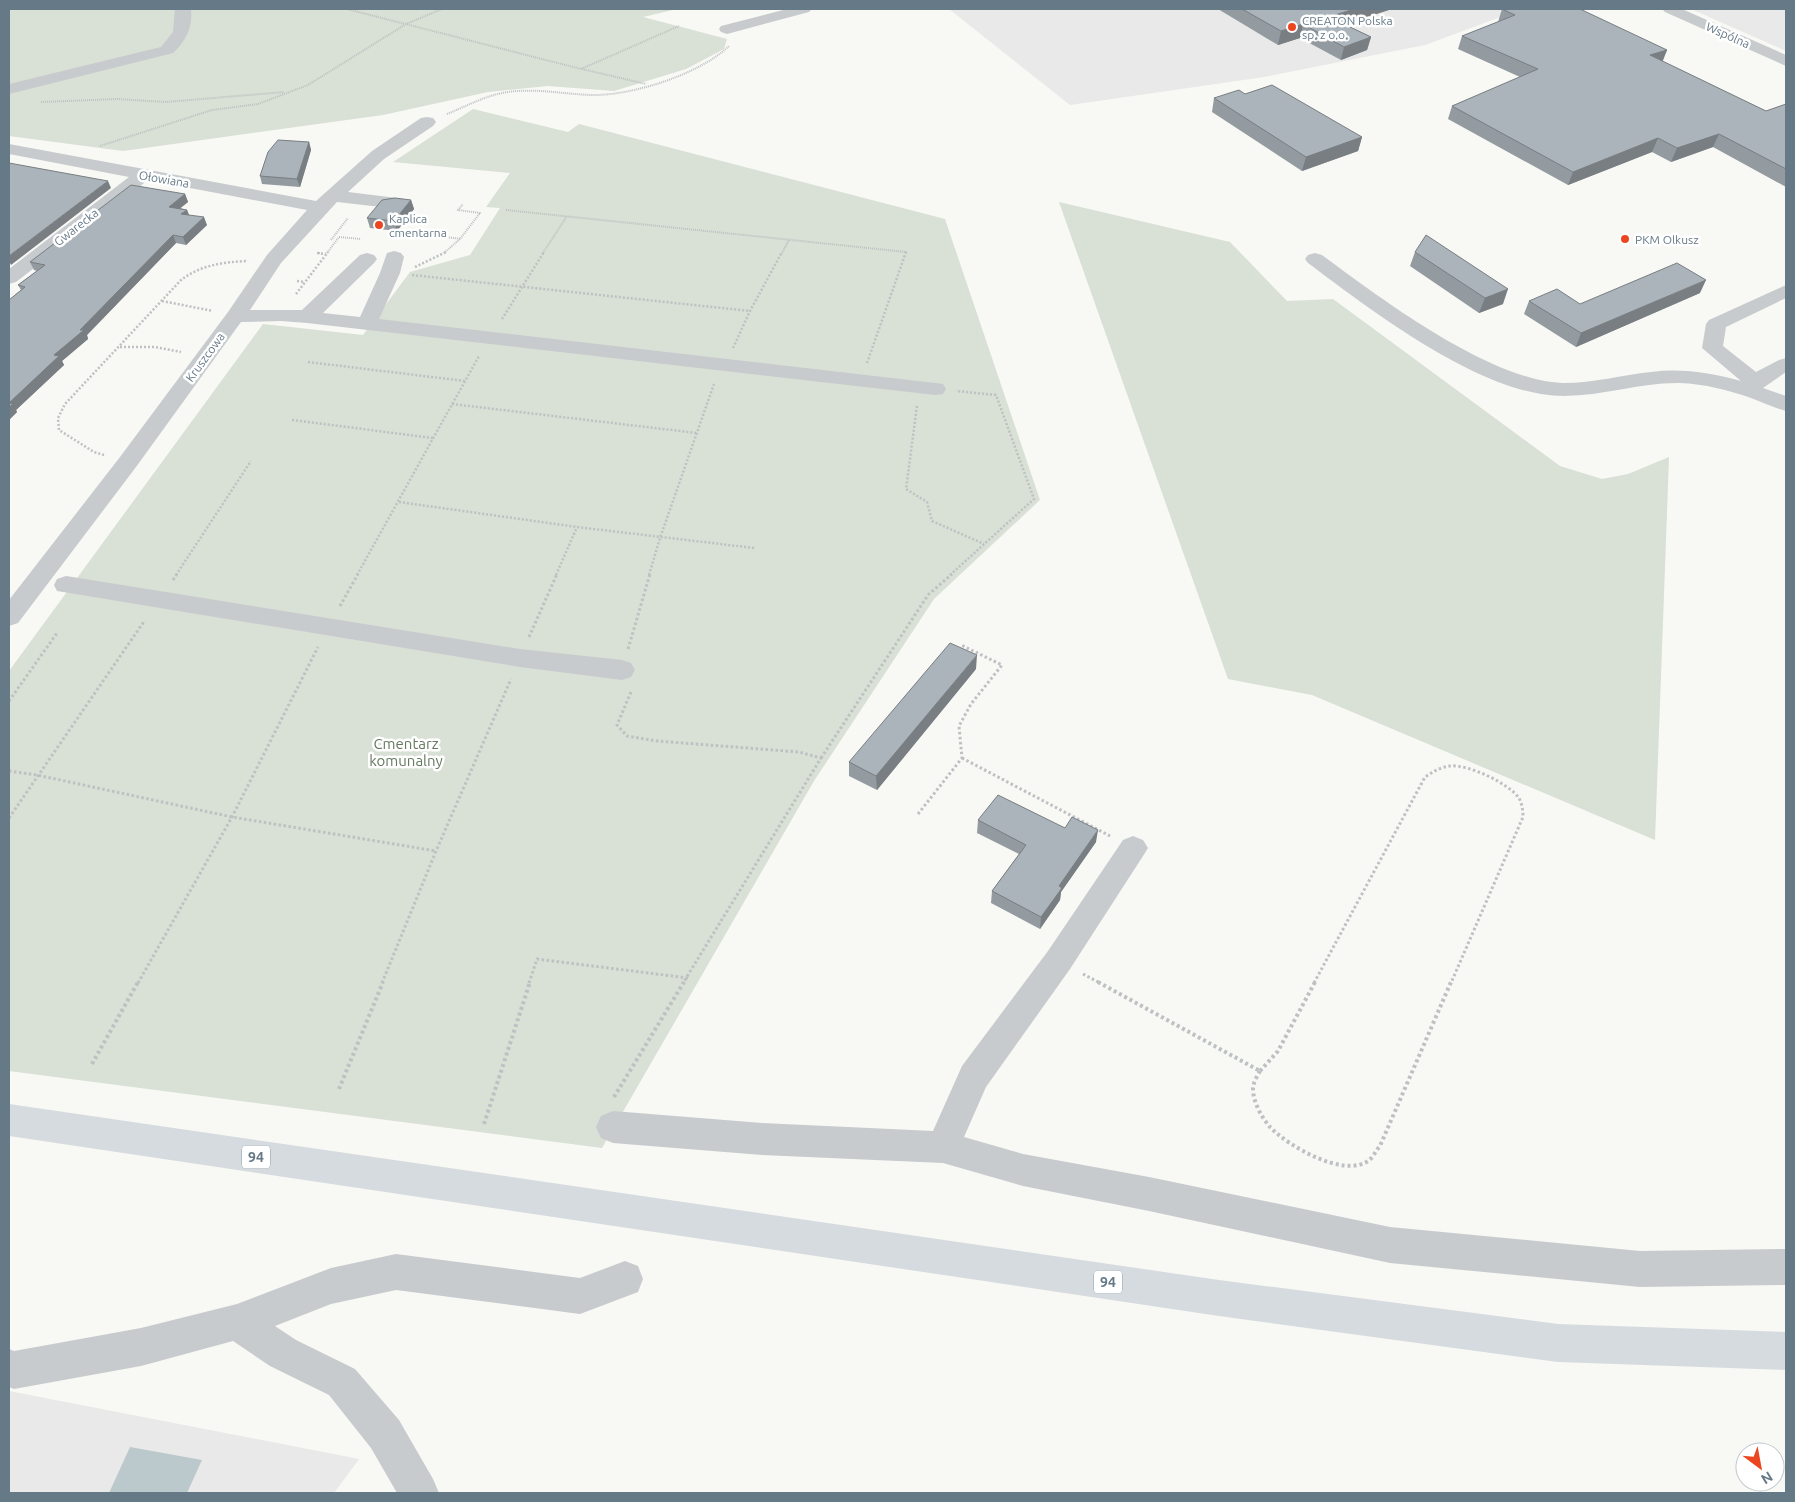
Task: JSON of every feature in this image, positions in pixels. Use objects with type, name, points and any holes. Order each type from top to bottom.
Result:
[{"type":"main road","name":"94","points":[[9,1120],[1209,1297],[1519,1338],[1578,1344],[1786,1351]]},
{"type":"street","points":[[9,89],[167,50],[175,44],[182,33],[183,9]]},
{"type":"street","points":[[726,29],[804,9]]},
{"type":"street","name":"Wspólna","points":[[1670,9],[1786,62]]},
{"type":"street","name":"Kruszcowa","points":[[9,617],[20,584],[128,462],[235,316],[274,259],[326,201],[378,155],[427,122]]},
{"type":"street","name":"Ołowiana","points":[[9,150],[142,175],[326,201],[390,202]]},
{"type":"street","points":[[360,172],[383,173]]},
{"type":"street","name":"Gwarecka","points":[[9,278],[142,175]]},
{"type":"street","points":[[307,316],[365,249]]},
{"type":"street","points":[[1315,259],[1370,300],[1462,356],[1528,385],[1552,389],[1575,388],[1666,377],[1705,379],[1754,385],[1786,364]]},
{"type":"street","points":[[367,323],[392,265]]},
{"type":"street","points":[[1786,291],[1716,324],[1712,348],[1754,385],[1786,404]]},
{"type":"street","points":[[235,316],[307,316],[927,388]]},
{"type":"street","points":[[66,585],[520,658],[622,670]]},
{"type":"street","points":[[943,1147],[974,1077],[1059,960],[1133,848]]},
{"type":"street","points":[[613,1127],[762,1139],[943,1147],[1023,1170],[1149,1194],[1390,1245],[1640,1269],[1786,1267]]},
{"type":"street","points":[[9,1368],[14,1370],[141,1347],[237,1322],[331,1286],[396,1272],[580,1296],[626,1279]]},
{"type":"street","points":[[237,1322],[283,1353],[342,1382],[385,1434],[419,1493]]},
{"type":"path","points":[[347,9],[647,85]]},
{"type":"path","points":[[59,159],[212,110],[258,104],[308,85],[406,24],[442,9]]},
{"type":"path","points":[[581,69],[679,26]]},
{"type":"path","points":[[427,122],[481,99],[507,92],[546,91],[601,95],[614,94],[647,85],[697,67],[724,54],[730,46],[726,29]]},
{"type":"path","points":[[40,102],[117,98],[166,102],[290,92]]},
{"type":"path","points":[[392,265],[431,261],[447,252],[461,239],[480,213],[458,210],[463,204]]},
{"type":"path","points":[[506,210],[906,252],[862,380]]},
{"type":"path","points":[[348,218],[330,240],[336,240],[339,237],[365,249]]},
{"type":"path","points":[[436,236],[461,239]]},
{"type":"path","points":[[281,315],[336,240]]},
{"type":"path","points":[[789,240],[750,311],[725,365],[719,370],[660,538],[622,670],[620,680],[635,682],[617,725],[627,736],[657,741],[799,752],[821,758]]},
{"type":"path","points":[[317,253],[326,254]]},
{"type":"path","points":[[128,462],[94,452],[68,438],[59,430],[58,418],[65,404],[119,348],[174,286],[191,271],[224,262],[274,259]]},
{"type":"path","points":[[392,265],[750,311]]},
{"type":"path","points":[[297,281],[305,282]]},
{"type":"path","points":[[162,301],[235,316]]},
{"type":"path","points":[[119,348],[155,347],[205,357]]},
{"type":"path","points":[[308,362],[465,380]]},
{"type":"path","points":[[613,1127],[600,1122],[821,758],[928,596],[1034,499],[996,394],[927,388],[906,489],[927,502],[932,521],[984,544]]},
{"type":"path","points":[[452,404],[697,433]]},
{"type":"path","points":[[292,420],[433,438]]},
{"type":"path","points":[[9,818],[160,600],[251,461]]},
{"type":"path","points":[[399,502],[660,538],[754,548]]},
{"type":"path","points":[[339,1089],[436,851],[577,527]]},
{"type":"path","points":[[9,701],[57,633]]},
{"type":"path","points":[[918,814],[962,758],[959,726],[971,704],[1002,665],[961,645]]},
{"type":"path","points":[[962,758],[1133,848]]},
{"type":"path","points":[[1454,766],[1468,768],[1502,785],[1516,796],[1523,808],[1523,817],[1380,1146],[1367,1161],[1348,1166],[1326,1162],[1292,1146],[1270,1127],[1257,1106],[1253,1087],[1260,1071],[1278,1051],[1425,777],[1439,767],[1454,766]]},
{"type":"path","points":[[9,771],[38,775],[232,817],[436,851]]},
{"type":"path","points":[[484,1124],[537,959],[688,978]]},
{"type":"path","points":[[1059,960],[1260,1071]]},
{"type":"shaded area","points":[[949,9],[1522,9],[1425,45],[1264,77],[1070,105]]},
{"type":"shaded area","points":[[1691,9],[1786,9],[1786,51]]},
{"type":"shaded area","points":[[9,1391],[359,1459],[334,1493],[9,1493]]},
{"type":"shaded area","points":[[130,1447],[202,1460],[187,1493],[109,1493]]},
{"type":"green space","points":[[9,9],[677,9],[643,17],[727,39],[724,49],[686,69],[614,91],[548,86],[488,92],[383,115],[123,151],[9,136]]},
{"type":"green space","name":"Cmentarz komunalny","points":[[473,109],[568,132],[579,124],[945,219],[1040,500],[934,599],[814,781],[602,1148],[9,1071],[9,671],[263,324],[363,335],[410,272],[470,255],[500,208],[486,207],[510,173],[393,162]]},
{"type":"green space","points":[[1059,202],[1230,242],[1287,301],[1333,299],[1560,466],[1602,479],[1628,474],[1669,457],[1655,840],[1312,695],[1228,679]]},
{"type":"building","points":[[1242,9],[1354,9],[1329,17],[1371,37],[1344,47],[1303,24],[1281,31]]},
{"type":"building","points":[[1502,9],[1580,9],[1667,50],[1650,55],[1766,111],[1786,104],[1786,169],[1719,134],[1677,148],[1658,138],[1573,172],[1452,106],[1538,69],[1462,36],[1515,15]]},
{"type":"building","points":[[1272,85],[1362,137],[1306,157],[1214,98],[1239,90],[1245,94]]},
{"type":"building","points":[[278,140],[309,142],[297,179],[260,176],[268,152]]},
{"type":"building","points":[[9,163],[108,181],[9,256]]},
{"type":"building","points":[[131,185],[185,194],[169,207],[187,210],[181,214],[204,217],[183,237],[173,235],[80,330],[84,330],[54,355],[59,356],[9,403],[9,300],[25,287],[18,285],[45,265],[30,262]]},
{"type":"building","points":[[395,198],[411,200],[394,221],[367,218],[382,200]]},
{"type":"building","points":[[1426,235],[1508,289],[1485,298],[1415,252]]},
{"type":"building","points":[[1677,263],[1706,280],[1581,333],[1529,301],[1557,289],[1580,304]]},
{"type":"building","points":[[950,643],[977,655],[876,776],[849,762]]},
{"type":"building","points":[[998,795],[1065,828],[1072,817],[1098,830],[1059,886],[1062,888],[1041,917],[992,891],[1026,845],[978,820]]},
{"type":"place","name":"CREATON Polska sp. z o.o.","points":[[1292,27]]},
{"type":"place","name":"Kaplica cmentarna","points":[[379,225]]},
{"type":"place","name":"PKM Olkusz","points":[[1625,239]]}]
